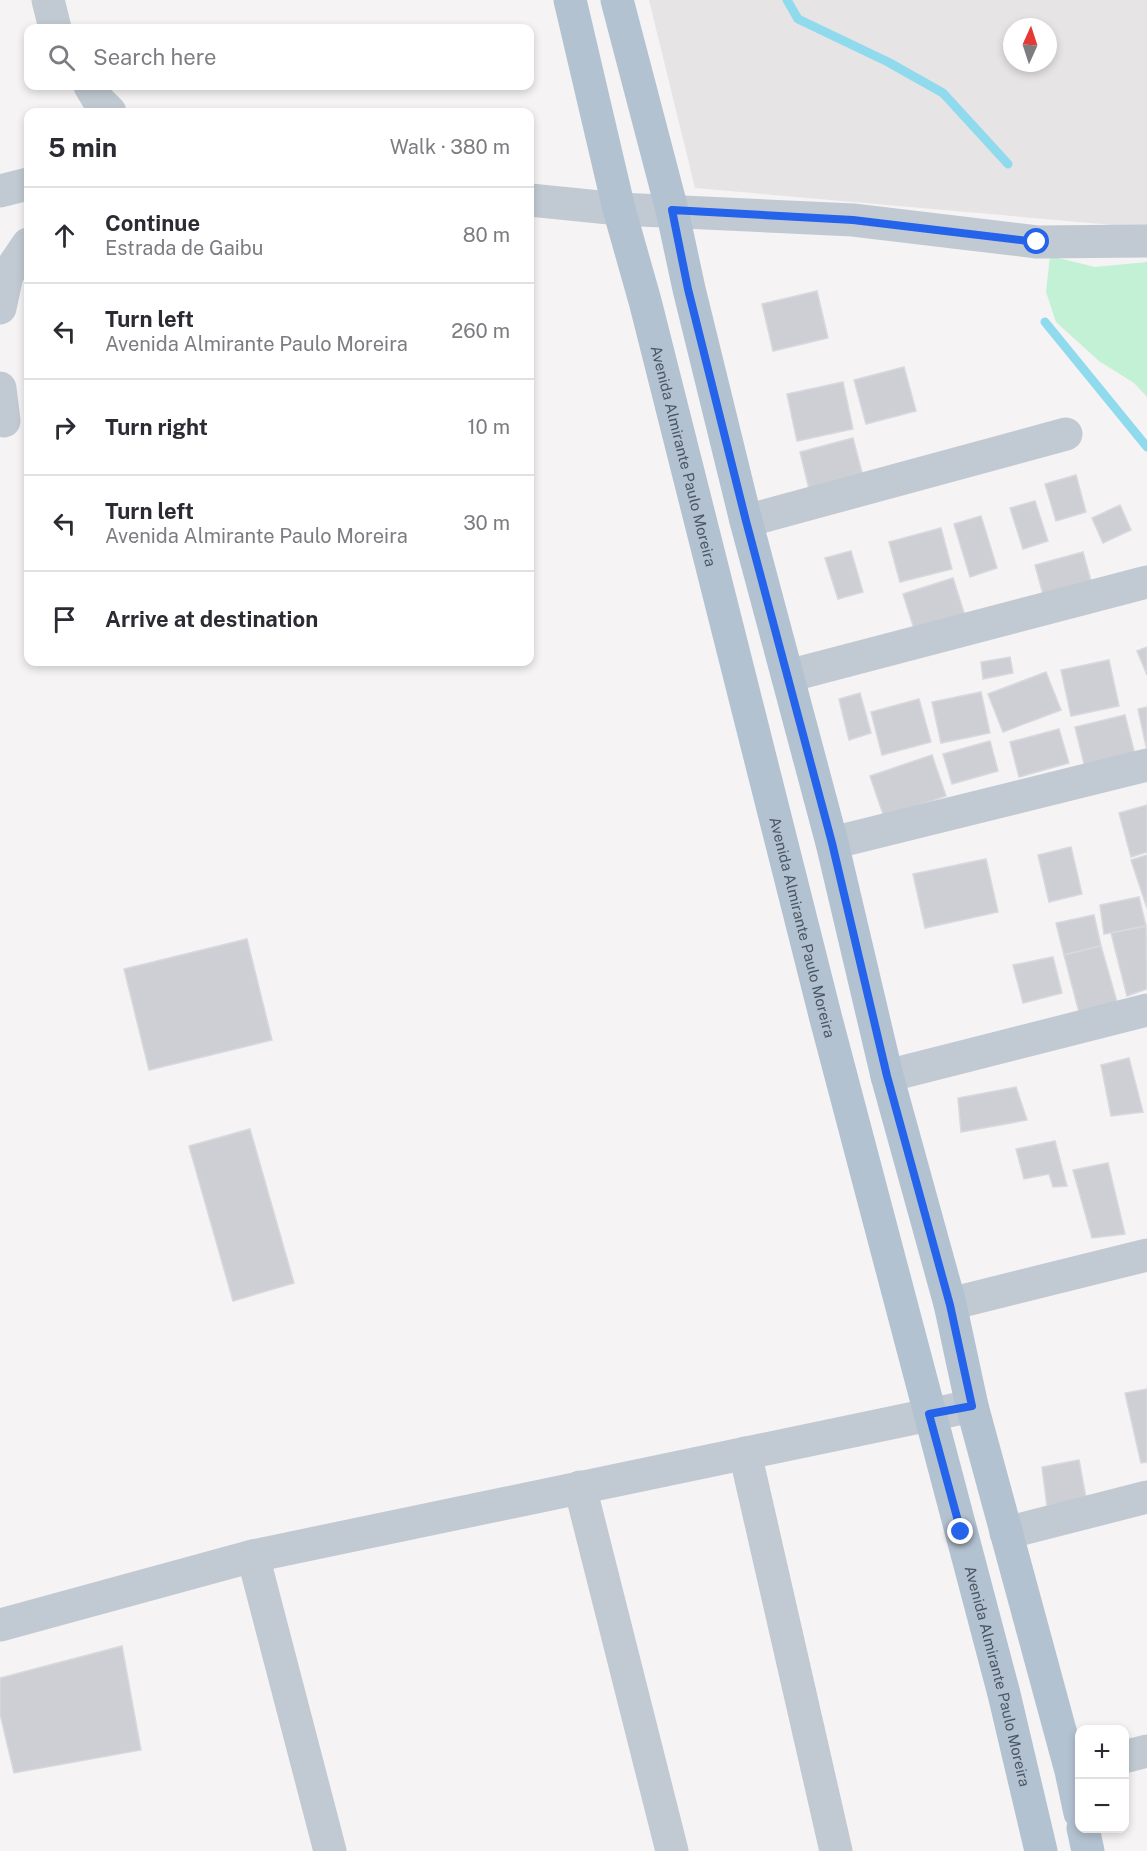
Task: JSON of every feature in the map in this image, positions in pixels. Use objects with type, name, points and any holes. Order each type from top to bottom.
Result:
[{"type":"main road","name":"Avenida Almirante Paulo Moreira","points":[[570,0],[619,209],[645,301],[826,1019],[1004,1694],[1041,1851]]},
{"type":"main road","points":[[617,0],[672,210],[688,289],[746,521],[832,843],[887,1076],[950,1305],[972,1406],[1006,1533],[1075,1770]]},
{"type":"main road","points":[[1084,1833],[1088,1851]]},
{"type":"street","points":[[48,0],[54,24]]},
{"type":"street","points":[[92,90],[106,108]]},
{"type":"street","points":[[0,191],[24,185]]},
{"type":"street","points":[[534,200],[619,209],[853,220],[1037,242],[1147,241]]},
{"type":"street","points":[[0,308],[7,275],[24,250]]},
{"type":"street","points":[[0,388],[4,422]]},
{"type":"street","points":[[746,521],[1066,434]]},
{"type":"street","points":[[788,676],[1147,582]]},
{"type":"street","points":[[832,843],[1147,765]]},
{"type":"street","points":[[887,1076],[1147,1010]]},
{"type":"street","points":[[950,1305],[1147,1255]]},
{"type":"street","points":[[0,1625],[253,1556],[972,1406]]},
{"type":"street","points":[[745,1453],[836,1851]]},
{"type":"street","points":[[580,1487],[672,1851]]},
{"type":"street","points":[[1006,1533],[1147,1497]]},
{"type":"street","points":[[253,1556],[330,1851]]},
{"type":"street","points":[[1129,1756],[1147,1751]]},
{"type":"shaded area","points":[[649,0],[1147,0],[1147,228],[695,188]]},
{"type":"green space","points":[[1050,256],[1095,267],[1147,262],[1147,397],[1134,383],[1099,361],[1056,322],[1046,292]]},
{"type":"building","points":[[817,291],[828,338],[773,351],[762,304]]},
{"type":"building","points":[[904,367],[916,411],[866,424],[854,380]]},
{"type":"building","points":[[843,382],[853,429],[797,441],[787,394]]},
{"type":"building","points":[[853,438],[865,484],[811,497],[800,452]]},
{"type":"building","points":[[1076,475],[1086,512],[1056,521],[1045,484]]},
{"type":"building","points":[[1035,501],[1048,541],[1023,549],[1010,508]]},
{"type":"building","points":[[1120,505],[1131,530],[1103,543],[1092,518]]},
{"type":"building","points":[[981,516],[997,568],[970,577],[954,524]]},
{"type":"building","points":[[941,528],[952,569],[900,582],[889,542]]},
{"type":"building","points":[[851,551],[863,592],[838,599],[825,558]]},
{"type":"building","points":[[1083,552],[1094,592],[1046,605],[1035,565]]},
{"type":"building","points":[[953,578],[966,619],[916,635],[903,594]]},
{"type":"building","points":[[1147,647],[1147,675],[1137,651]]},
{"type":"building","points":[[1010,657],[1013,673],[983,679],[981,662]]},
{"type":"building","points":[[1109,660],[1119,706],[1071,716],[1061,670]]},
{"type":"building","points":[[1046,672],[1061,710],[1003,732],[988,694]]},
{"type":"building","points":[[981,692],[990,733],[941,743],[932,702]]},
{"type":"building","points":[[860,693],[871,733],[849,740],[839,699]]},
{"type":"building","points":[[919,699],[931,742],[882,755],[871,712]]},
{"type":"building","points":[[1147,707],[1147,751],[1138,709]]},
{"type":"building","points":[[1125,715],[1135,755],[1085,768],[1075,727]]},
{"type":"building","points":[[1059,729],[1069,763],[1019,777],[1010,742]]},
{"type":"building","points":[[990,741],[998,771],[952,784],[943,754]]},
{"type":"building","points":[[932,755],[946,796],[884,817],[870,776]]},
{"type":"building","points":[[1147,805],[1147,852],[1131,857],[1119,813]]},
{"type":"building","points":[[1071,847],[1082,894],[1049,902],[1038,855]]},
{"type":"building","points":[[1147,855],[1147,908],[1131,860]]},
{"type":"building","points":[[986,859],[998,912],[925,928],[913,874]]},
{"type":"building","points":[[1139,897],[1146,926],[1104,934],[1100,905]]},
{"type":"building","points":[[1094,915],[1101,946],[1064,955],[1056,923]]},
{"type":"building","points":[[1146,926],[1147,989],[1127,996],[1111,933]]},
{"type":"building","points":[[247,939],[272,1040],[149,1070],[124,969]]},
{"type":"building","points":[[1101,946],[1117,1002],[1079,1012],[1064,955]]},
{"type":"building","points":[[1053,957],[1062,993],[1023,1003],[1013,965]]},
{"type":"building","points":[[1129,1058],[1143,1112],[1111,1116],[1101,1065]]},
{"type":"building","points":[[1016,1087],[1027,1120],[961,1132],[958,1098]]},
{"type":"building","points":[[250,1129],[294,1283],[233,1301],[189,1146]]},
{"type":"building","points":[[1055,1141],[1067,1186],[1053,1187],[1049,1174],[1024,1179],[1016,1149]]},
{"type":"building","points":[[1108,1163],[1125,1234],[1092,1238],[1073,1170]]},
{"type":"building","points":[[1147,1389],[1147,1462],[1141,1463],[1125,1393]]},
{"type":"building","points":[[1079,1460],[1086,1498],[1047,1506],[1042,1467]]},
{"type":"building","points":[[122,1646],[141,1750],[14,1773],[0,1714],[0,1678]]},
{"type":"waterway","points":[[787,0],[798,19],[888,62],[943,93],[1008,164]]},
{"type":"waterway","points":[[1045,322],[1147,447]]},
{"type":"route","points":[[961,1532],[929,1414],[972,1406],[950,1305],[887,1076],[832,843],[746,521],[688,289],[672,210],[853,220],[1037,242]]}]
